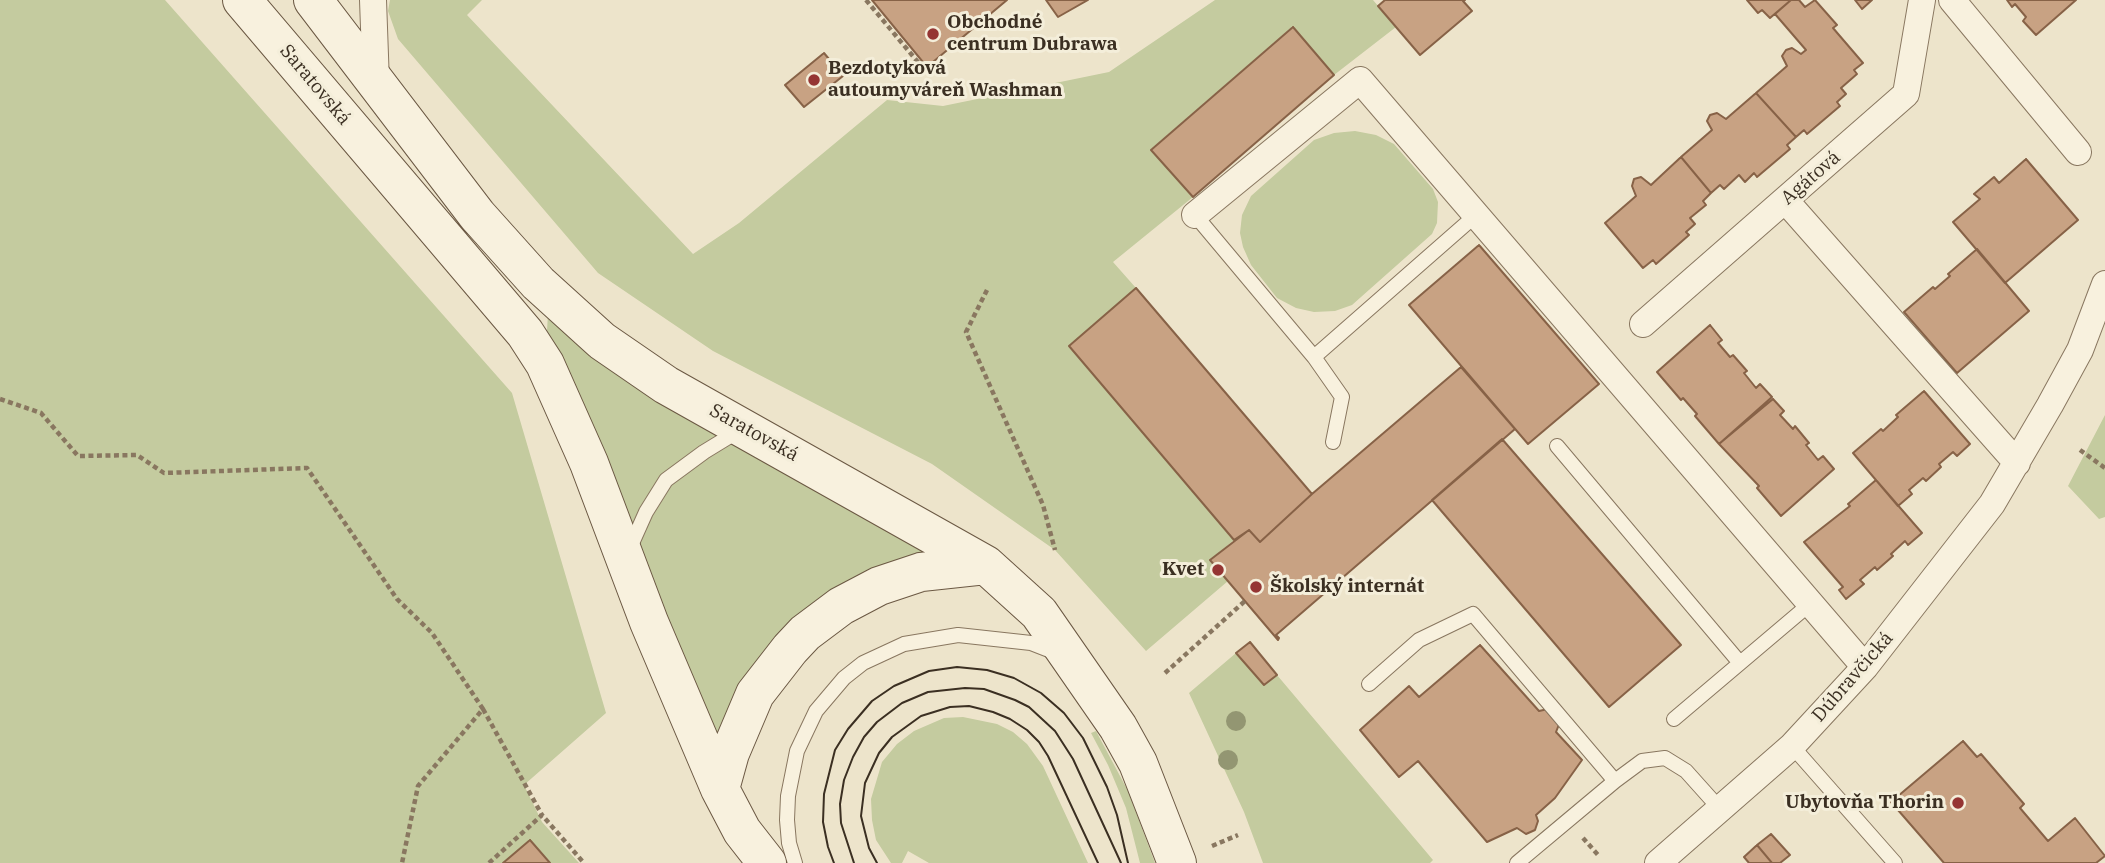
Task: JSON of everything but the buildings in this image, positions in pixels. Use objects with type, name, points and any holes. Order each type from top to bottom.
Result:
[{"type":"main road","name":"Saratovská","points":[[242,0],[525,333],[545,364],[561,397],[649,622],[720,789],[742,831],[767,863]]},
{"type":"main road","name":"Saratovská","points":[[312,0],[477,215],[538,283],[602,341],[666,384],[986,565],[1039,613],[1118,727],[1138,763],[1177,863]]},
{"type":"main road","points":[[289,55],[312,0]]},
{"type":"main road","points":[[720,789],[730,753],[755,694],[806,633],[841,606],[879,586],[921,572],[986,565]]},
{"type":"street","points":[[373,0],[376,85]]},
{"type":"street","name":"Agátová","points":[[1643,324],[1906,94],[1922,0]]},
{"type":"street","points":[[1952,0],[2078,152]]},
{"type":"street","points":[[1195,215],[1360,80],[1866,667]]},
{"type":"street","points":[[1785,200],[2017,463]]},
{"type":"street","name":"Dúbravčická","points":[[1658,863],[1792,746],[1866,667],[1992,505],[2080,349],[2105,285]]},
{"type":"lane","points":[[1195,215],[1314,357],[1342,397],[1333,442]]},
{"type":"lane","points":[[1314,357],[1476,215]]},
{"type":"lane","points":[[625,557],[646,512],[666,480],[704,452],[744,428]]},
{"type":"lane","points":[[1557,446],[1740,663]]},
{"type":"lane","points":[[1674,719],[1811,603]]},
{"type":"lane","points":[[1369,684],[1419,639],[1473,614],[1615,781]]},
{"type":"lane","points":[[795,863],[786,820],[797,751],[816,711],[844,678],[863,663],[904,644],[958,635],[1031,643],[1072,659]]},
{"type":"lane","points":[[1792,746],[1895,863]]},
{"type":"lane","points":[[1517,863],[1642,761],[1665,758],[1686,771],[1720,808]]},
{"type":"path","points":[[866,0],[922,67]]},
{"type":"path","points":[[987,290],[966,332],[1043,505],[1055,550]]},
{"type":"path","points":[[0,399],[41,413],[78,456],[137,455],[164,473],[307,468],[397,599],[432,633],[483,709],[542,815],[584,863]]},
{"type":"path","points":[[2080,450],[2105,468]]},
{"type":"path","points":[[1165,673],[1245,601]]},
{"type":"path","points":[[402,863],[418,786],[483,709]]},
{"type":"path","points":[[489,863],[542,815]]},
{"type":"path","points":[[1212,846],[1238,835]]},
{"type":"green space","points":[[0,0],[165,0],[512,393],[606,713],[524,785],[542,822],[579,863],[550,863],[530,840],[503,863],[0,863]]},
{"type":"green space","points":[[390,0],[482,0],[467,15],[693,254],[739,223],[887,100],[943,106],[1109,72],[1215,0],[1373,0],[1396,27],[1334,75],[1292,27],[1151,149],[1193,197],[1113,262],[1136,288],[1069,346],[1234,540],[1210,560],[1228,581],[1146,651],[1055,550],[932,464],[713,351],[598,273],[398,39],[388,11]]},
{"type":"green space","points":[[1355,131],[1376,135],[1394,144],[1433,189],[1438,202],[1437,223],[1432,234],[1352,305],[1335,311],[1314,312],[1296,308],[1277,298],[1251,265],[1240,233],[1242,215],[1251,196],[1314,140],[1334,133]]},
{"type":"green space","points":[[548,314],[986,565],[822,620],[720,789],[545,364]]},
{"type":"green space","points":[[2105,415],[2105,517],[2099,519],[2068,486]]},
{"type":"green space","points":[[1236,653],[1264,685],[1277,675],[1433,860],[1430,863],[1263,863],[1244,812],[1189,693]]},
{"type":"green space","points":[[963,717],[997,724],[1013,732],[1027,744],[1043,766],[1088,863],[929,863],[908,851],[902,863],[891,863],[876,840],[872,820],[871,799],[882,762],[897,744],[914,731],[944,718]]},
{"type":"green space","points":[[1096,731],[1128,791],[1155,863],[1140,863],[1126,808],[1091,733]]},
{"type":"tram line","points":[[834,863],[823,822],[824,794],[835,750],[848,729],[872,701],[894,686],[929,671],[957,667],[987,670],[1014,678],[1041,693],[1064,713],[1083,738],[1107,787],[1117,815],[1128,863]]},
{"type":"tram line","points":[[854,863],[841,823],[840,804],[844,780],[864,737],[877,722],[902,703],[928,692],[965,688],[984,689],[1015,700],[1029,707],[1055,731],[1073,759],[1121,863]]},
{"type":"tram line","points":[[877,863],[869,848],[861,816],[865,783],[879,753],[892,737],[921,716],[950,707],[969,706],[1010,719],[1039,742],[1098,863]]},
{"type":"place","name":"Obchodné centrum Dubrawa","points":[[933,34]]},
{"type":"place","name":"Bezdotyková autoumyváreň Washman","points":[[814,80]]},
{"type":"place","name":"Kvet","points":[[1218,570]]},
{"type":"place","name":"Školský internát","points":[[1256,587]]},
{"type":"place","name":"Ubytovňa Thorin","points":[[1958,803]]}]
